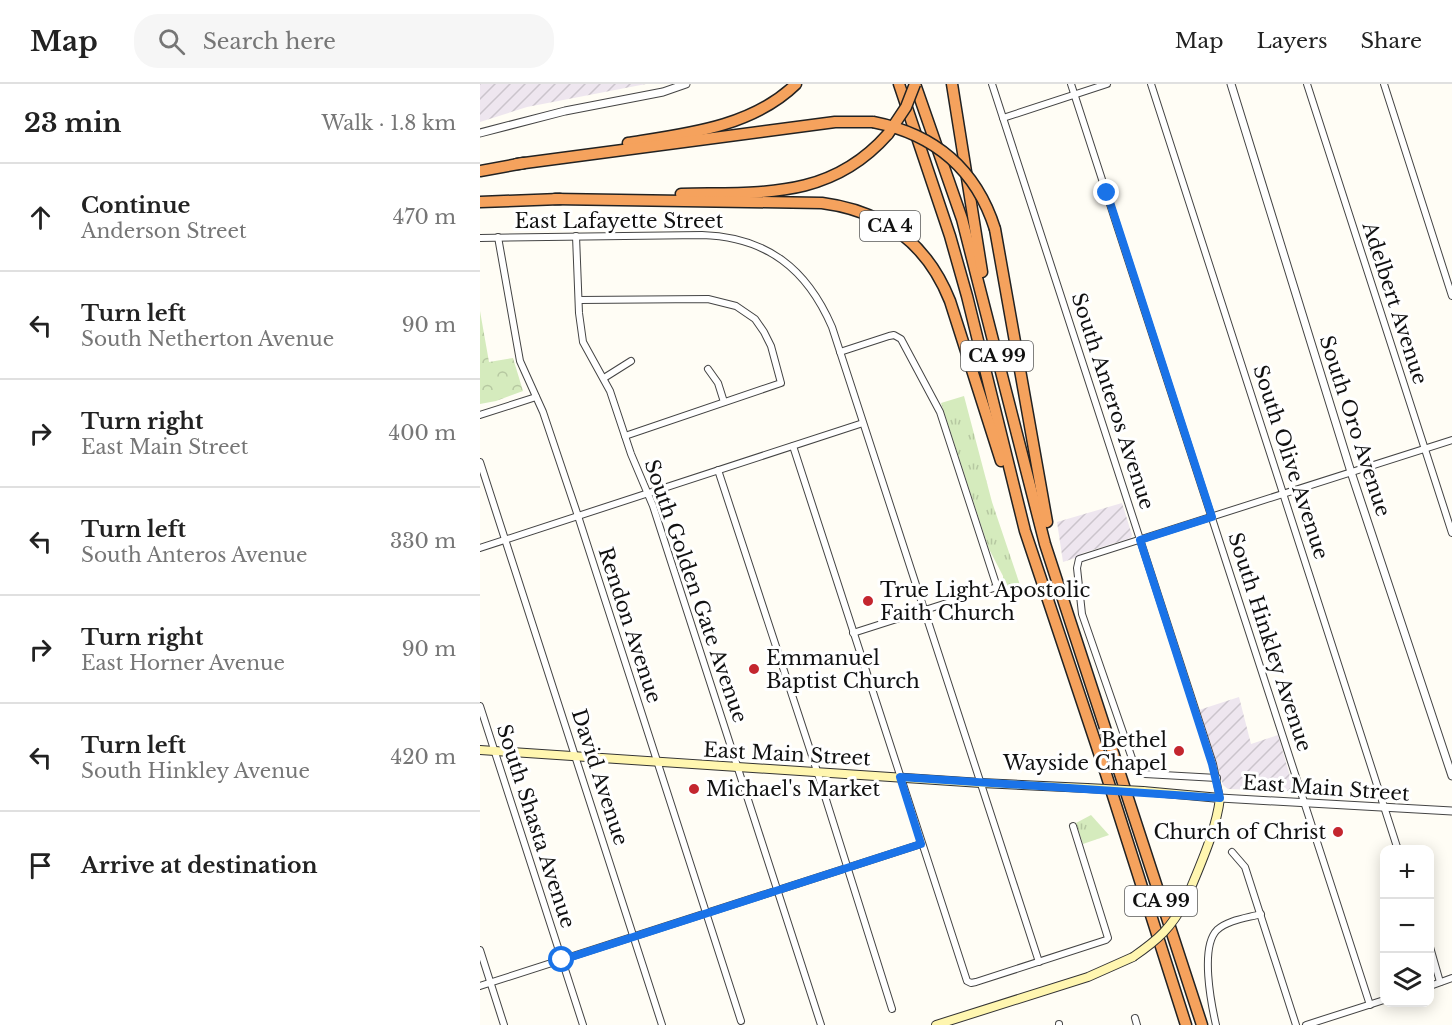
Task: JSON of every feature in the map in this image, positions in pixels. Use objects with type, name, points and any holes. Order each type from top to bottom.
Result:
[{"type":"highway","points":[[480,171],[727,124],[764,108],[796,84]]},
{"type":"highway","name":"CA 99","points":[[899,84],[950,236],[967,296],[1025,531],[1186,1025]]},
{"type":"highway","points":[[555,199],[741,192],[806,186],[843,172],[870,152],[888,134],[906,106],[915,84]]},
{"type":"highway","name":"CA 99","points":[[915,84],[962,219],[1030,488],[1072,631],[1202,1025]]},
{"type":"highway","points":[[952,84],[984,282],[981,289]]},
{"type":"highway","points":[[517,164],[835,122],[873,122],[901,129],[926,140],[956,162],[981,195],[995,229],[1042,500],[1072,631]]},
{"type":"highway","name":"CA 4","points":[[480,202],[555,199],[822,203],[858,210],[896,230],[927,258],[946,290],[1011,496],[1025,531]]},
{"type":"main road","name":"East Main Street","points":[[480,750],[981,783],[1143,791],[1220,798]]},
{"type":"main road","points":[[936,1025],[1088,977],[1133,957],[1154,943],[1175,921],[1186,900],[1219,807],[1220,798]]},
{"type":"street","points":[[480,133],[565,111],[663,92],[686,84]]},
{"type":"street","name":"South Anteros Avenue","points":[[992,84],[1217,778],[1220,798]]},
{"type":"street","name":"South Hinkley Avenue","points":[[1071,84],[1370,1005]]},
{"type":"street","points":[[1003,118],[1107,84]]},
{"type":"street","name":"South Olive Avenue","points":[[1151,84],[1397,845]]},
{"type":"street","name":"South Oro Avenue","points":[[1231,84],[1352,472],[1452,776]]},
{"type":"street","name":"Adelbert Avenue","points":[[1307,84],[1452,533]]},
{"type":"street","points":[[1384,84],[1452,296]]},
{"type":"street","name":"East Lafayette Street","points":[[480,238],[715,235],[743,240],[764,249],[789,264],[812,288],[824,307],[840,352],[1039,962]]},
{"type":"street","name":"South Golden Gate Avenue","points":[[576,236],[583,342],[604,378],[649,493],[821,1025]]},
{"type":"street","name":"Rendon Avenue","points":[[498,237],[520,361],[543,412],[578,516],[741,1021]]},
{"type":"street","points":[[579,300],[708,299],[736,306],[755,319],[771,346],[781,383],[625,436]]},
{"type":"street","points":[[840,352],[889,336],[894,335],[901,339],[940,412],[997,587],[854,633]]},
{"type":"street","points":[[604,378],[631,361]]},
{"type":"street","points":[[708,369],[718,383],[724,402]]},
{"type":"street","points":[[480,415],[536,397]]},
{"type":"street","points":[[480,548],[862,423]]},
{"type":"street","points":[[1217,778],[1145,774],[1135,767],[1085,624],[1078,586],[1078,559],[1452,440]]},
{"type":"street","points":[[793,446],[964,976],[969,982],[976,982],[1108,938],[1073,826]]},
{"type":"street","name":"David Avenue","points":[[480,462],[483,483],[506,539],[662,1025]]},
{"type":"street","points":[[718,470],[892,1009]]},
{"type":"street","name":"South Shasta Avenue","points":[[480,706],[583,1025]]},
{"type":"street","name":"East Main Street","points":[[1220,798],[1452,812]]},
{"type":"street","points":[[480,986],[921,844]]},
{"type":"street","points":[[1232,852],[1245,867],[1296,1025]]},
{"type":"street","points":[[1216,1025],[1208,978],[1210,949],[1214,934],[1227,924],[1261,914]]},
{"type":"street","points":[[480,950],[504,1025]]},
{"type":"street","points":[[1432,953],[1440,982]]},
{"type":"street","points":[[1434,984],[1452,978]]},
{"type":"street","points":[[1306,1025],[1380,1001]]},
{"type":"street","points":[[1135,1018],[1137,1025]]},
{"type":"shaded area","points":[[480,84],[646,84],[527,107],[480,122]]},
{"type":"shaded area","points":[[1122,503],[1131,538],[1083,553],[1063,562],[1057,522]]},
{"type":"shaded area","points":[[1239,697],[1251,744],[1278,735],[1292,783],[1290,791],[1228,789],[1223,785],[1199,710]]},
{"type":"green space","points":[[480,311],[489,362],[513,358],[523,391],[480,404]]},
{"type":"green space","points":[[964,396],[992,502],[1020,585],[1000,592],[1003,576],[989,549],[941,403]]},
{"type":"green space","points":[[1091,815],[1109,835],[1083,844],[1076,823]]},
{"type":"place","name":"True Light Apostolic Faith Church","points":[[868,601]]},
{"type":"place","name":"Emmanuel Baptist Church","points":[[754,669]]},
{"type":"place","name":"Bethel Wayside Chapel","points":[[1179,751]]},
{"type":"place","name":"Michael's Market","points":[[694,789]]},
{"type":"place","name":"Church of Christ","points":[[1338,832]]},
{"type":"route","points":[[562,960],[921,844],[900,777],[1220,798],[1217,778],[1140,540],[1212,517],[1107,193]]}]
